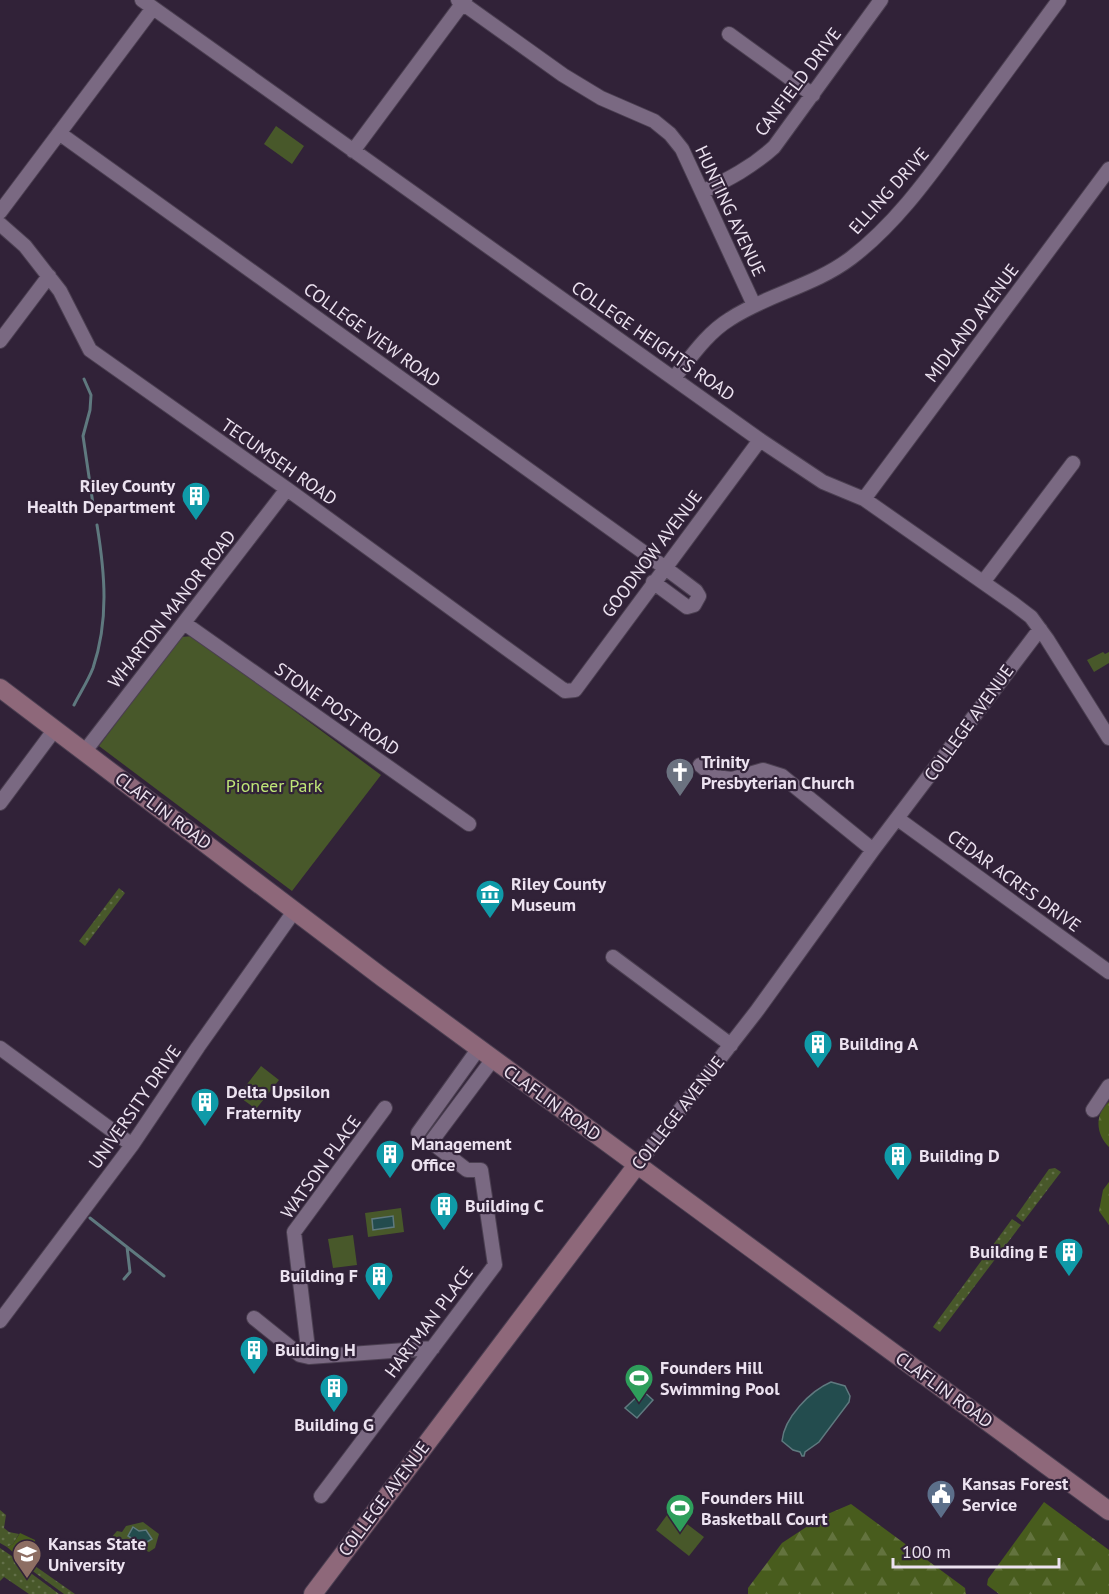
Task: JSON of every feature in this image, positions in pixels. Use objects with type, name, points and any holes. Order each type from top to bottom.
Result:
[{"type":"street","name":"CANFIELD DRIVE","points":[[702,192],[739,174],[758,162],[774,147],[881,0]]},
{"type":"street","name":"ELLING DRIVE","points":[[674,378],[711,334],[729,319],[754,305],[820,279],[852,257],[891,221],[923,185],[1059,0]]},
{"type":"street","points":[[353,151],[462,1]]},
{"type":"street","name":"HUNTING AVENUE","points":[[462,1],[563,75],[601,98],[654,121],[670,134],[681,148],[754,305]]},
{"type":"street","points":[[0,212],[59,133],[147,4]]},
{"type":"street","name":"COLLEGE HEIGHTS ROAD","points":[[147,4],[760,440],[823,482],[864,499],[984,581],[1031,617],[1109,738]]},
{"type":"street","points":[[729,34],[813,95]]},
{"type":"street","name":"COLLEGE VIEW ROAD","points":[[59,133],[664,567],[698,593],[696,602],[690,606],[684,605],[653,582]]},
{"type":"street","name":"MIDLAND AVENUE","points":[[864,499],[1109,169]]},
{"type":"street","name":"TECUMSEH ROAD","points":[[0,224],[25,246],[49,276],[70,308],[90,350],[287,489],[565,691],[575,690]]},
{"type":"street","points":[[0,341],[49,276]]},
{"type":"street","name":"GOODNOW AVENUE","points":[[575,690],[760,440]]},
{"type":"street","points":[[984,581],[1073,463]]},
{"type":"street","name":"WHARTON MANOR ROAD","points":[[85,751],[287,489]]},
{"type":"street","name":"STONE POST ROAD","points":[[184,623],[469,824]]},
{"type":"street","name":"COLLEGE AVENUE","points":[[313,1594],[637,1165],[731,1045],[873,850],[1040,629]]},
{"type":"street","name":"CLAFLIN ROAD","points":[[0,688],[486,1054],[1109,1511]]},
{"type":"street","points":[[0,803],[55,729]]},
{"type":"street","points":[[700,765],[715,777],[732,779],[763,770],[782,776],[873,850]]},
{"type":"street","name":"CEDAR ACRES DRIVE","points":[[898,819],[1109,972]]},
{"type":"street","name":"UNIVERSITY DRIVE","points":[[0,1321],[132,1145],[295,910]]},
{"type":"street","points":[[613,957],[731,1045]]},
{"type":"street","points":[[1,1052],[132,1145]]},
{"type":"street","points":[[418,1133],[486,1054]]},
{"type":"street","name":"HARTMAN PLACE","points":[[321,1496],[495,1265],[481,1170],[467,1170],[431,1142],[486,1054]]},
{"type":"street","points":[[1092,1110],[1109,1086]]},
{"type":"street","name":"WATSON PLACE","points":[[309,1357],[294,1232],[385,1108]]},
{"type":"street","points":[[254,1318],[298,1355],[309,1357],[432,1348]]},
{"type":"green space","points":[[276,126],[304,146],[292,164],[264,144]]},
{"type":"green space","name":"Pioneer Park","points":[[193,636],[381,775],[292,891],[99,746],[181,637]]},
{"type":"green space","points":[[1103,652],[1105,654],[1109,652],[1109,663],[1094,672],[1087,660]]},
{"type":"green space","points":[[119,888],[125,893],[85,946],[79,941]]},
{"type":"green space","points":[[261,1066],[279,1080],[256,1109],[238,1096]]},
{"type":"green space","points":[[1109,1102],[1109,1147],[1101,1137],[1098,1124],[1101,1112]]},
{"type":"green space","points":[[1055,1168],[1061,1172],[1023,1222],[1016,1216],[1049,1169]]},
{"type":"green space","points":[[1109,1182],[1109,1225],[1099,1211],[1103,1190]]},
{"type":"green space","points":[[401,1208],[404,1232],[368,1237],[365,1213]]},
{"type":"green space","points":[[1012,1219],[1021,1225],[940,1332],[933,1327]]},
{"type":"green space","points":[[353,1235],[357,1265],[333,1268],[328,1239]]},
{"type":"green space","points":[[1044,1502],[1109,1550],[1109,1594],[999,1594],[987,1585],[988,1579]]},
{"type":"green space","points":[[851,1504],[965,1588],[966,1594],[748,1594],[748,1588],[782,1543],[823,1516]]},
{"type":"green space","points":[[0,1510],[6,1515],[4,1528],[9,1532],[19,1534],[13,1544],[7,1547],[0,1543]]},
{"type":"green space","name":"Founders Hill Basketball Court","points":[[670,1511],[704,1537],[689,1556],[656,1530]]},
{"type":"green space","points":[[143,1522],[159,1534],[155,1548],[149,1552],[125,1541],[117,1544],[110,1539],[117,1531],[122,1532],[126,1526]]},
{"type":"green space","points":[[20,1533],[35,1540],[36,1555],[29,1566],[7,1547],[13,1544]]},
{"type":"green space","points":[[0,1548],[59,1594],[29,1594],[4,1577],[0,1581]]},
{"type":"green space","points":[[35,1566],[75,1594],[64,1594],[32,1571]]},
{"type":"shaded area","points":[[393,1216],[394,1227],[373,1230],[372,1219]]},
{"type":"shaded area","points":[[831,1382],[845,1386],[850,1396],[849,1402],[819,1442],[802,1456],[800,1452],[793,1450],[782,1441],[784,1432],[799,1406]]},
{"type":"shaded area","name":"Founders Hill Swimming Pool","points":[[643,1391],[653,1400],[637,1418],[625,1408]]},
{"type":"shaded area","points":[[133,1527],[139,1531],[146,1530],[152,1539],[142,1545],[128,1536]]},
{"type":"waterway","points":[[84,379],[91,395],[90,410],[83,436],[93,504]]},
{"type":"waterway","points":[[74,705],[93,668],[102,632],[104,597],[97,525]]},
{"type":"waterway","points":[[90,1218],[164,1276]]},
{"type":"waterway","points":[[124,1279],[130,1272],[127,1247]]},
{"type":"place","name":"Riley County Health Department","points":[[196,522]]},
{"type":"place","name":"Trinity Presbyterian Church","points":[[680,798]]},
{"type":"place","name":"Riley County Museum","points":[[490,920]]},
{"type":"place","name":"Building A","points":[[818,1070]]},
{"type":"place","name":"Delta Upsilon Fraternity","points":[[205,1128]]},
{"type":"place","name":"Management Office","points":[[390,1180]]},
{"type":"place","name":"Building D","points":[[898,1182]]},
{"type":"place","name":"Building C","points":[[444,1232]]},
{"type":"place","name":"Building E","points":[[1069,1278]]},
{"type":"place","name":"Building F","points":[[379,1302]]},
{"type":"place","name":"Building H","points":[[254,1376]]},
{"type":"place","name":"Founders Hill Swimming Pool","points":[[639,1404]]},
{"type":"place","name":"Building G","points":[[334,1414]]},
{"type":"place","name":"Kansas Forest Service","points":[[941,1520]]},
{"type":"place","name":"Founders Hill Basketball Court","points":[[680,1534]]},
{"type":"place","name":"Kansas State University","points":[[27,1580]]}]
